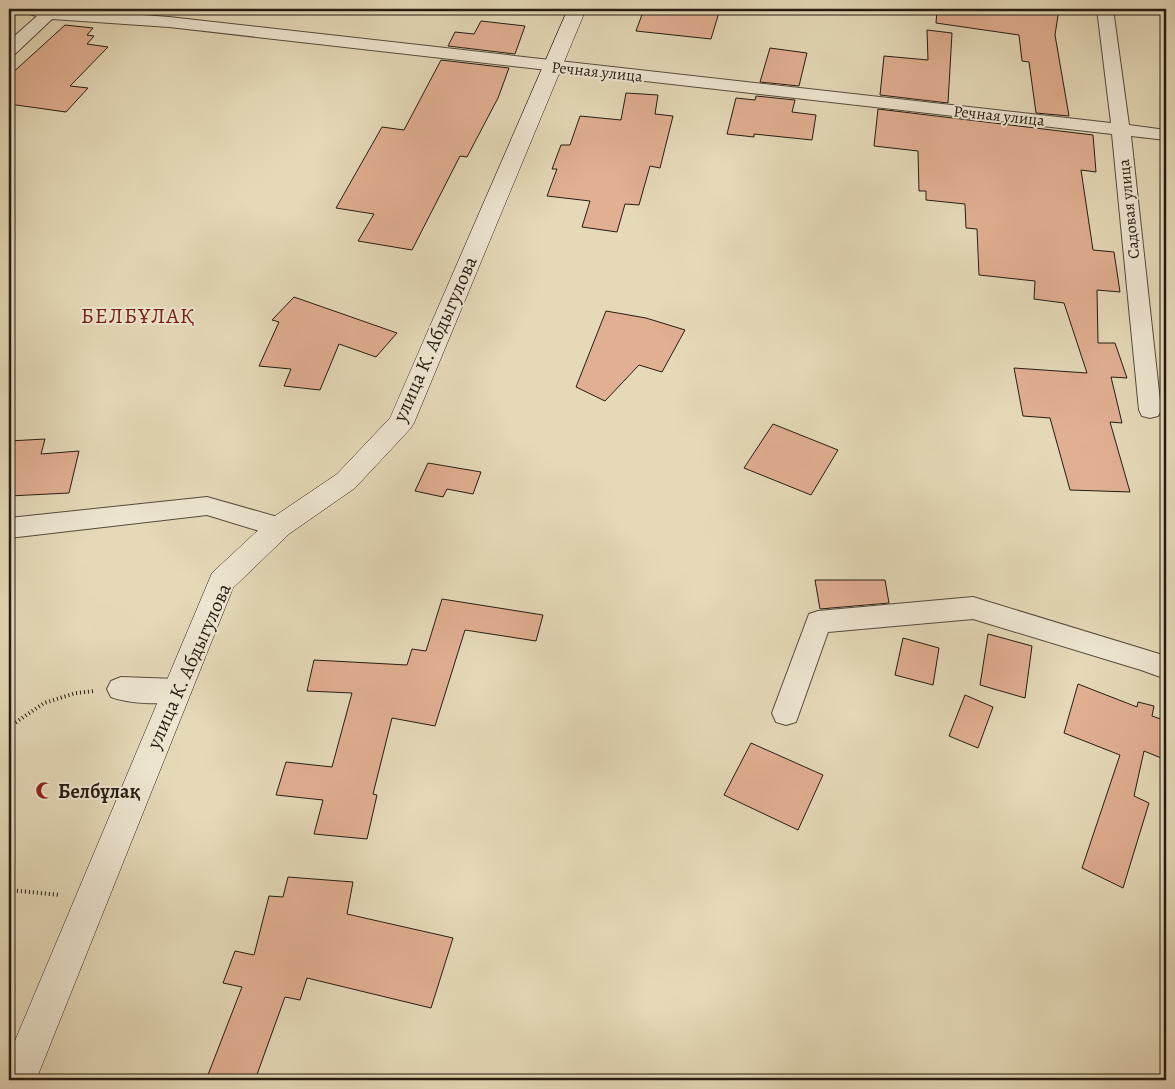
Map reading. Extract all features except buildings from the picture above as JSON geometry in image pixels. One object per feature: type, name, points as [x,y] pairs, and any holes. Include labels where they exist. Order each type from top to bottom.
[{"type":"street","name":"Речная улица","points":[[27,9],[169,22],[552,67],[1166,135]]},
{"type":"street","name":"улица К. Абдыгулова","points":[[17,1080],[222,581],[279,527],[346,481],[400,423],[577,9]]},
{"type":"street","name":"Садовая улица","points":[[1105,9],[1121,130],[1150,410]]},
{"type":"street","points":[[9,50],[51,12]]},
{"type":"street","points":[[9,528],[207,506],[279,527]]},
{"type":"street","points":[[786,713],[818,622],[973,608],[1146,660],[1166,668]]},
{"type":"street","points":[[121,688],[177,691]]},
{"type":"path","points":[[9,727],[44,703],[76,693],[121,688]]},
{"type":"path","points":[[9,890],[92,897]]},
{"type":"place","name":"Белбұлақ","points":[[44,791]]},
{"type":"district","name":"БЕЛБҰЛАҚ","points":[[138,316]]}]
